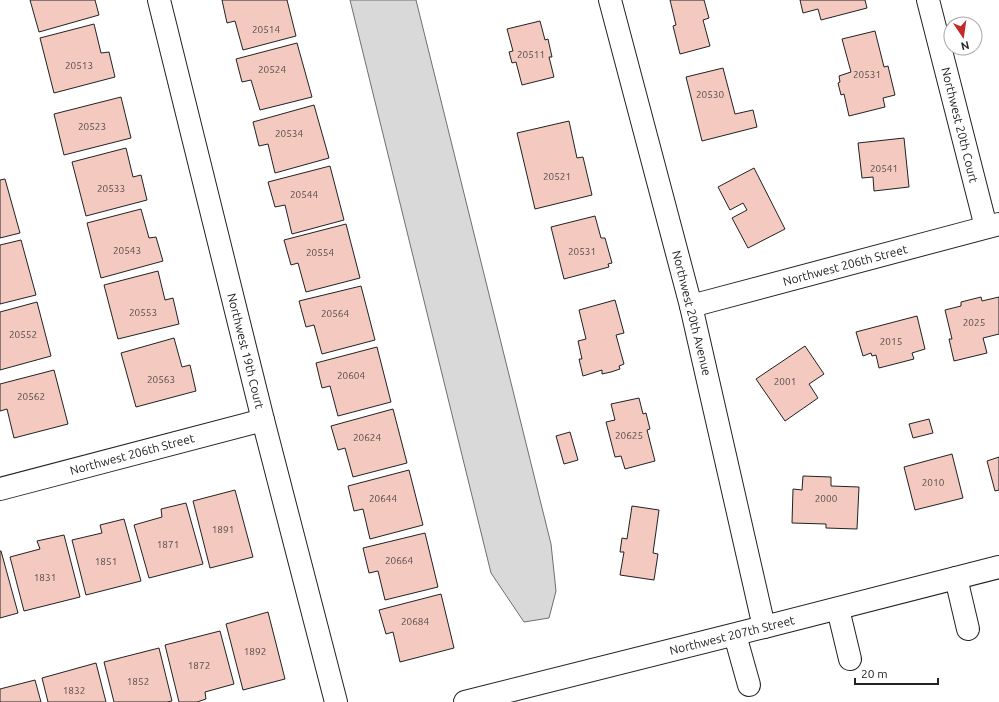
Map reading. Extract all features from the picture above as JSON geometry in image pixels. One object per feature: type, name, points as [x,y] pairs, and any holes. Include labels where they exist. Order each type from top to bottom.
[{"type":"street","name":"Northwest 19th Court","points":[[159,0],[263,420],[336,702]]},
{"type":"street","name":"Northwest 20th Avenue","points":[[610,0],[691,306],[764,627]]},
{"type":"street","name":"Northwest 20th Court","points":[[928,0],[993,226]]},
{"type":"street","name":"Northwest 206th Street","points":[[691,306],[993,226]]},
{"type":"street","name":"Northwest 206th Street","points":[[0,489],[263,420]]},
{"type":"street","name":"Northwest 207th Street","points":[[465,702],[735,635],[999,567]]},
{"type":"street","points":[[956,578],[968,629]]},
{"type":"street","points":[[838,608],[850,659]]},
{"type":"street","points":[[735,635],[749,685]]},
{"type":"shaded area","points":[[350,0],[416,0],[551,544],[556,591],[549,618],[524,622],[491,573]]},
{"type":"building","points":[[30,0],[95,0],[99,15],[39,32]]},
{"type":"building","points":[[222,0],[287,0],[296,36],[243,50],[235,21],[227,23]]},
{"type":"building","points":[[670,0],[704,0],[709,18],[703,20],[710,46],[680,54],[673,26],[676,25]]},
{"type":"building","points":[[800,0],[865,0],[867,8],[821,20],[818,9],[803,13]]},
{"type":"building","points":[[540,21],[545,40],[548,39],[552,57],[549,57],[554,77],[522,85],[516,62],[512,63],[509,52],[513,51],[507,29]]},
{"type":"building","points":[[94,24],[101,53],[109,52],[115,77],[54,93],[40,38]]},
{"type":"building","points":[[875,31],[884,67],[888,66],[895,95],[883,98],[885,107],[849,116],[844,94],[841,95],[838,83],[840,82],[839,76],[851,72],[842,39]]},
{"type":"building","points":[[297,43],[312,97],[260,110],[251,80],[242,82],[236,59]]},
{"type":"building","points":[[723,68],[735,114],[753,110],[757,127],[702,141],[686,77]]},
{"type":"building","points":[[121,97],[131,138],[64,155],[54,114]]},
{"type":"building","points":[[314,105],[329,158],[275,173],[268,144],[259,146],[253,122]]},
{"type":"building","points":[[569,121],[577,158],[583,157],[592,195],[535,209],[517,133]]},
{"type":"building","points":[[904,138],[909,187],[874,191],[873,177],[862,178],[858,143]]},
{"type":"building","points":[[126,148],[133,177],[141,175],[147,200],[86,216],[72,162]]},
{"type":"building","points":[[330,166],[344,220],[292,234],[285,205],[275,207],[268,182]]},
{"type":"building","points":[[754,168],[785,229],[748,248],[732,218],[747,210],[743,203],[730,210],[718,187]]},
{"type":"building","points":[[5,179],[20,233],[0,238],[0,180]]},
{"type":"building","points":[[141,209],[149,238],[156,237],[163,261],[101,278],[87,223]]},
{"type":"building","points":[[595,216],[601,238],[605,238],[612,263],[608,264],[609,267],[564,279],[551,227]]},
{"type":"building","points":[[346,224],[360,278],[306,292],[298,263],[291,265],[284,240]]},
{"type":"building","points":[[21,240],[36,295],[0,304],[0,245]]},
{"type":"building","points":[[158,271],[165,300],[173,298],[179,324],[118,339],[104,285]]},
{"type":"building","points":[[361,286],[375,340],[322,354],[314,325],[306,327],[299,301]]},
{"type":"building","points":[[981,297],[982,301],[999,297],[999,334],[983,338],[987,353],[954,361],[949,339],[952,339],[945,310],[961,306],[961,302]]},
{"type":"building","points":[[615,300],[624,333],[616,335],[624,364],[619,366],[620,369],[611,372],[602,374],[602,370],[583,376],[579,359],[582,359],[578,341],[586,339],[579,310]]},
{"type":"building","points":[[37,302],[51,356],[0,370],[0,312]]},
{"type":"building","points":[[917,316],[925,349],[912,353],[914,359],[879,368],[876,355],[872,356],[871,353],[863,356],[856,332]]},
{"type":"building","points":[[174,338],[182,367],[190,365],[196,391],[136,407],[121,353]]},
{"type":"building","points":[[805,346],[824,374],[809,384],[818,398],[785,421],[756,379]]},
{"type":"building","points":[[377,347],[391,402],[338,416],[330,386],[322,388],[316,363]]},
{"type":"building","points":[[54,370],[68,424],[14,438],[7,409],[0,411],[0,384]]},
{"type":"building","points":[[639,398],[643,414],[646,413],[650,429],[647,430],[655,461],[625,469],[621,456],[615,457],[606,422],[615,420],[611,404]]},
{"type":"building","points":[[393,409],[407,463],[353,477],[345,448],[338,450],[331,426]]},
{"type":"building","points":[[929,419],[933,433],[913,438],[909,424]]},
{"type":"building","points":[[570,432],[578,460],[564,464],[556,436]]},
{"type":"building","points":[[952,454],[963,498],[915,510],[904,467]]},
{"type":"building","points":[[999,457],[999,490],[995,491],[987,461]]},
{"type":"building","points":[[409,470],[423,525],[370,539],[363,509],[354,511],[348,486]]},
{"type":"building","points":[[803,476],[831,477],[831,486],[859,487],[857,529],[826,528],[826,524],[792,523],[793,489],[802,490]]},
{"type":"building","points":[[235,490],[253,557],[210,568],[193,501]]},
{"type":"building","points":[[186,503],[203,564],[149,578],[134,525],[162,517],[161,509]]},
{"type":"building","points":[[632,506],[659,510],[653,553],[658,554],[654,580],[620,575],[624,552],[620,552],[622,538],[627,539]]},
{"type":"building","points":[[124,519],[141,581],[86,595],[72,540],[102,533],[100,525]]},
{"type":"building","points":[[425,533],[438,587],[385,600],[378,571],[369,573],[363,548]]},
{"type":"building","points":[[64,535],[80,597],[24,611],[10,557],[40,549],[37,541]]},
{"type":"building","points":[[0,551],[18,613],[0,618]]},
{"type":"building","points":[[441,594],[454,648],[400,662],[393,632],[386,634],[379,610]]},
{"type":"building","points":[[268,612],[285,679],[243,690],[226,624]]},
{"type":"building","points":[[220,631],[234,684],[205,692],[206,699],[197,702],[179,702],[165,645]]},
{"type":"building","points":[[159,648],[172,701],[114,702],[104,662]]},
{"type":"building","points":[[96,663],[106,702],[48,702],[42,678]]},
{"type":"building","points":[[35,680],[41,702],[0,702],[0,689]]}]
